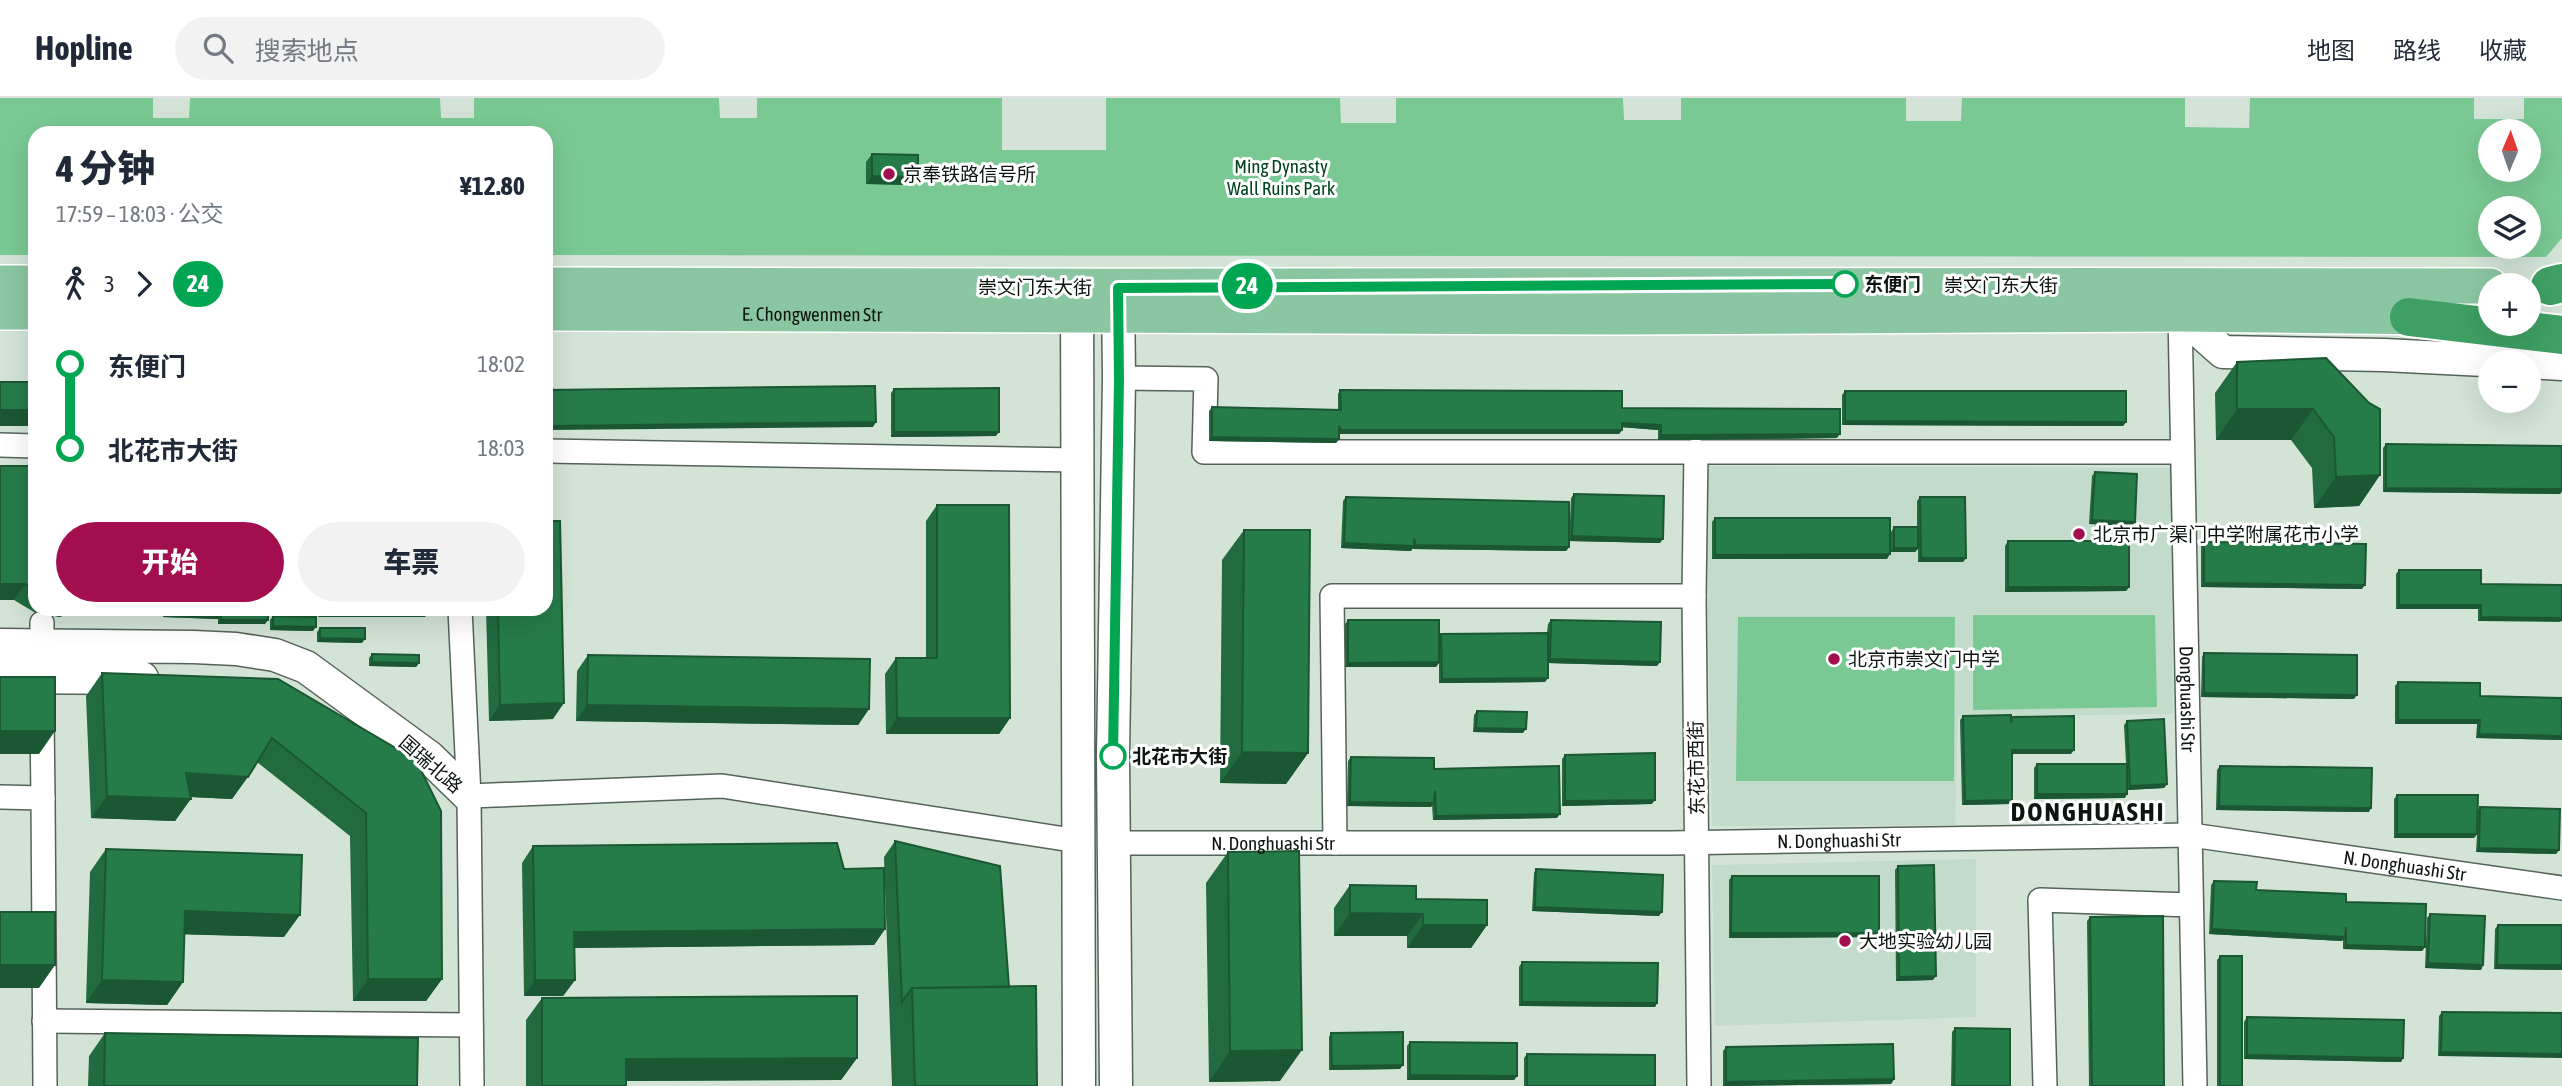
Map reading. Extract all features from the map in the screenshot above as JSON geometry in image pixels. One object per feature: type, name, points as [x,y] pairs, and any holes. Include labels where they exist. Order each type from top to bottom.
[{"type":"highway","points":[[2409,317],[2562,335]]},
{"type":"main road","points":[[0,283],[28,283]]},
{"type":"main road","name":"崇文门东大街","points":[[1118,300],[1637,284],[2478,286]]},
{"type":"main road","name":"崇文门东大街","points":[[553,285],[1077,301]]},
{"type":"main road","points":[[2541,305],[2555,289]]},
{"type":"main road","points":[[1079,1086],[1077,301],[1118,300],[1116,1086]]},
{"type":"main road","name":"崇文门东大街","points":[[1118,300],[1622,317],[2180,314],[2478,318]]},
{"type":"main road","name":"E. Chongwenmen Str","points":[[553,313],[1077,301]]},
{"type":"main road","points":[[0,312],[28,312]]},
{"type":"main road","points":[[2180,314],[2223,352],[2478,360]]},
{"type":"main road","points":[[2541,363],[2562,364]]},
{"type":"main road","name":"国瑞北路","points":[[0,645],[42,634],[236,649],[275,656],[306,667],[429,757],[468,796]]},
{"type":"main road","points":[[0,677],[166,678]]},
{"type":"main road","name":"国瑞北路","points":[[305,704],[432,792],[468,796]]},
{"type":"street","name":"Donghuashi Str","points":[[2180,314],[2195,1086]]},
{"type":"street","points":[[1119,379],[1206,379],[1204,452],[2182,452]]},
{"type":"street","points":[[0,445],[28,446]]},
{"type":"street","points":[[553,451],[1078,460]]},
{"type":"street","name":"东花市西街","points":[[1696,451],[1694,596],[1699,1086]]},
{"type":"street","points":[[1335,843],[1332,596],[1694,596]]},
{"type":"street","points":[[460,616],[468,796],[472,1086]]},
{"type":"street","points":[[42,634],[45,1086]]},
{"type":"street","points":[[468,796],[722,786],[1078,841]]},
{"type":"street","points":[[0,797],[43,798]]},
{"type":"street","name":"N. Donghuashi Str","points":[[1115,843],[1697,842],[2191,835],[2562,888]]},
{"type":"street","points":[[2045,1086],[2040,900],[2191,905]]},
{"type":"street","points":[[44,1021],[471,1025]]},
{"type":"shaded area","name":"北京市崇文门中学","points":[[1705,466],[2171,468],[2173,714],[1958,717],[1955,825],[1712,826]]},
{"type":"shaded area","name":"大地实验幼儿园","points":[[1976,859],[1976,1017],[1715,1026],[1712,865]]},
{"type":"green space","name":"Ming Dynasty Wall Ruins Park","points":[[0,98],[153,98],[153,118],[189,118],[190,98],[440,98],[441,118],[474,118],[474,98],[719,98],[720,118],[757,118],[757,98],[1002,98],[1002,150],[1106,150],[1106,98],[1340,98],[1341,123],[1396,123],[1396,98],[1623,98],[1624,120],[1681,120],[1681,98],[1906,98],[1906,121],[1961,121],[1962,98],[2185,98],[2185,127],[2249,128],[2250,98],[2474,98],[2474,119],[2478,119],[2478,182],[2541,182],[2541,119],[2524,119],[2524,98],[2562,98],[2562,238],[2546,257],[2541,257],[2541,196],[2478,196],[2478,257],[553,255],[553,126],[28,126],[28,255],[0,255]]},
{"type":"green space","points":[[1973,615],[2155,615],[2157,707],[1973,710]]},
{"type":"green space","points":[[1738,617],[1955,617],[1954,781],[1736,781]]},
{"type":"building","points":[[872,154],[918,155],[918,177],[872,176]]},
{"type":"building","points":[[2326,358],[2369,403],[2380,409],[2380,475],[2336,477],[2334,437],[2313,409],[2237,409],[2237,362]]},
{"type":"building","points":[[0,382],[28,382],[28,410],[0,410]]},
{"type":"building","points":[[875,386],[876,422],[553,426],[553,390]]},
{"type":"building","points":[[999,388],[999,432],[894,432],[894,389]]},
{"type":"building","points":[[1340,390],[1622,391],[1622,408],[1840,409],[1840,434],[1661,435],[1661,425],[1622,423],[1622,430],[1341,430],[1339,426],[1339,439],[1212,437],[1212,407],[1341,410]]},
{"type":"building","points":[[1845,391],[2126,391],[2126,422],[1845,421]]},
{"type":"building","points":[[2386,444],[2562,446],[2562,489],[2386,488]]},
{"type":"building","points":[[0,466],[28,466],[28,586],[0,584]]},
{"type":"building","points":[[2095,472],[2137,474],[2135,522],[2092,520]]},
{"type":"building","points":[[1574,494],[1664,496],[1663,539],[1572,536]]},
{"type":"building","points":[[1346,497],[1569,502],[1569,547],[1416,545],[1414,539],[1414,546],[1344,543]]},
{"type":"building","points":[[1920,497],[1965,497],[1966,558],[1921,558]]},
{"type":"building","points":[[937,505],[1009,505],[1010,718],[897,718],[896,658],[937,658]]},
{"type":"building","points":[[1715,518],[1890,518],[1890,554],[1715,555]]},
{"type":"building","points":[[553,521],[560,521],[564,703],[500,705],[498,616],[553,616]]},
{"type":"building","points":[[1894,527],[1918,527],[1918,548],[1894,548]]},
{"type":"building","points":[[1244,530],[1310,530],[1308,753],[1242,752]]},
{"type":"building","points":[[2008,541],[2129,541],[2129,587],[2008,587]]},
{"type":"building","points":[[2204,542],[2366,544],[2365,585],[2204,583]]},
{"type":"building","points":[[2399,570],[2481,570],[2481,584],[2562,585],[2562,618],[2481,617],[2481,605],[2399,605]]},
{"type":"building","points":[[221,616],[268,616],[268,620],[221,620]]},
{"type":"building","points":[[273,616],[316,617],[316,627],[273,626]]},
{"type":"building","points":[[1348,620],[1439,620],[1439,662],[1348,663]]},
{"type":"building","points":[[1551,620],[1661,622],[1660,662],[1550,659]]},
{"type":"building","points":[[320,628],[365,628],[365,639],[320,638]]},
{"type":"building","points":[[1548,633],[1548,678],[1442,679],[1441,634]]},
{"type":"building","points":[[2204,653],[2357,655],[2357,695],[2204,693]]},
{"type":"building","points":[[372,654],[419,655],[419,663],[372,662]]},
{"type":"building","points":[[588,655],[870,659],[869,709],[587,705]]},
{"type":"building","points":[[102,673],[278,679],[416,760],[441,811],[442,979],[368,979],[366,813],[272,738],[248,777],[186,773],[191,799],[107,796]]},
{"type":"building","points":[[0,677],[55,677],[55,731],[0,731]]},
{"type":"building","points":[[2398,682],[2480,683],[2480,696],[2562,698],[2562,736],[2479,734],[2480,720],[2398,720]]},
{"type":"building","points":[[1477,711],[1527,712],[1526,729],[1476,728]]},
{"type":"building","points":[[2011,715],[2011,723],[2012,717],[2074,716],[2074,750],[2012,750],[2012,800],[1965,801],[1963,716]]},
{"type":"building","points":[[2164,719],[2167,784],[2130,786],[2127,721]]},
{"type":"building","points":[[1655,753],[1655,800],[1565,801],[1565,755]]},
{"type":"building","points":[[1351,757],[1434,758],[1434,769],[1559,766],[1560,814],[1436,816],[1435,791],[1434,803],[1350,802]]},
{"type":"building","points":[[2037,764],[2127,764],[2127,794],[2037,794]]},
{"type":"building","points":[[2220,766],[2372,768],[2371,808],[2219,806]]},
{"type":"building","points":[[2397,795],[2478,795],[2477,834],[2397,834]]},
{"type":"building","points":[[2480,807],[2560,809],[2559,850],[2479,848]]},
{"type":"building","points":[[895,841],[1000,866],[1009,987],[912,988],[902,1002]]},
{"type":"building","points":[[837,843],[844,869],[884,868],[885,929],[574,932],[575,980],[535,980],[533,846]]},
{"type":"building","points":[[106,849],[302,855],[300,915],[185,911],[183,982],[102,980]]},
{"type":"building","points":[[1299,851],[1302,1050],[1230,1051],[1228,852]]},
{"type":"building","points":[[1934,865],[1936,976],[1899,977],[1898,866]]},
{"type":"building","points":[[1536,869],[1663,875],[1662,912],[1535,907]]},
{"type":"building","points":[[1732,876],[1879,876],[1879,933],[1731,933]]},
{"type":"building","points":[[2214,881],[2257,882],[2256,890],[2346,894],[2346,902],[2426,904],[2425,947],[2346,945],[2346,927],[2345,937],[2212,929]]},
{"type":"building","points":[[1350,885],[1416,886],[1416,899],[1487,900],[1487,925],[1423,925],[1423,914],[1350,913]]},
{"type":"building","points":[[0,912],[55,912],[55,965],[0,965]]},
{"type":"building","points":[[2430,914],[2485,916],[2483,965],[2428,963]]},
{"type":"building","points":[[2163,916],[2164,1086],[2092,1086],[2090,917]]},
{"type":"building","points":[[2498,925],[2562,925],[2562,965],[2497,965]]},
{"type":"building","points":[[2220,956],[2242,956],[2242,1086],[2220,1086]]},
{"type":"building","points":[[1522,962],[1658,963],[1657,1003],[1522,1002]]},
{"type":"building","points":[[1036,986],[1037,1086],[915,1086],[912,988]]},
{"type":"building","points":[[857,996],[857,1058],[626,1059],[626,1086],[542,1086],[542,998]]},
{"type":"building","points":[[2442,1012],[2562,1013],[2562,1054],[2441,1052]]},
{"type":"building","points":[[2247,1017],[2404,1020],[2403,1058],[2247,1055]]},
{"type":"building","points":[[1955,1028],[2010,1029],[2010,1086],[1954,1086]]},
{"type":"building","points":[[1403,1032],[1403,1065],[1332,1066],[1331,1033]]},
{"type":"building","points":[[105,1033],[418,1038],[417,1086],[104,1086]]},
{"type":"building","points":[[1410,1042],[1517,1043],[1517,1076],[1410,1075]]},
{"type":"building","points":[[1893,1044],[1894,1079],[1726,1082],[1726,1047]]},
{"type":"building","points":[[1527,1054],[1655,1055],[1655,1086],[1527,1086]]},
{"type":"bus line","name":"24","points":[[1113,756],[1118,288],[1388,284],[1845,284]]},
{"type":"place","name":"京奉铁路信号所","points":[[889,174]]},
{"type":"place","name":"东便门","points":[[1845,284]]},
{"type":"place","name":"北京市广渠门中学附属花市小学","points":[[2079,534]]},
{"type":"place","name":"北京市崇文门中学","points":[[1834,659]]},
{"type":"place","name":"北花市大街","points":[[1113,756]]},
{"type":"place","name":"大地实验幼儿园","points":[[1845,941]]},
{"type":"district","name":"DONGHUASHI","points":[[2088,812]]}]
